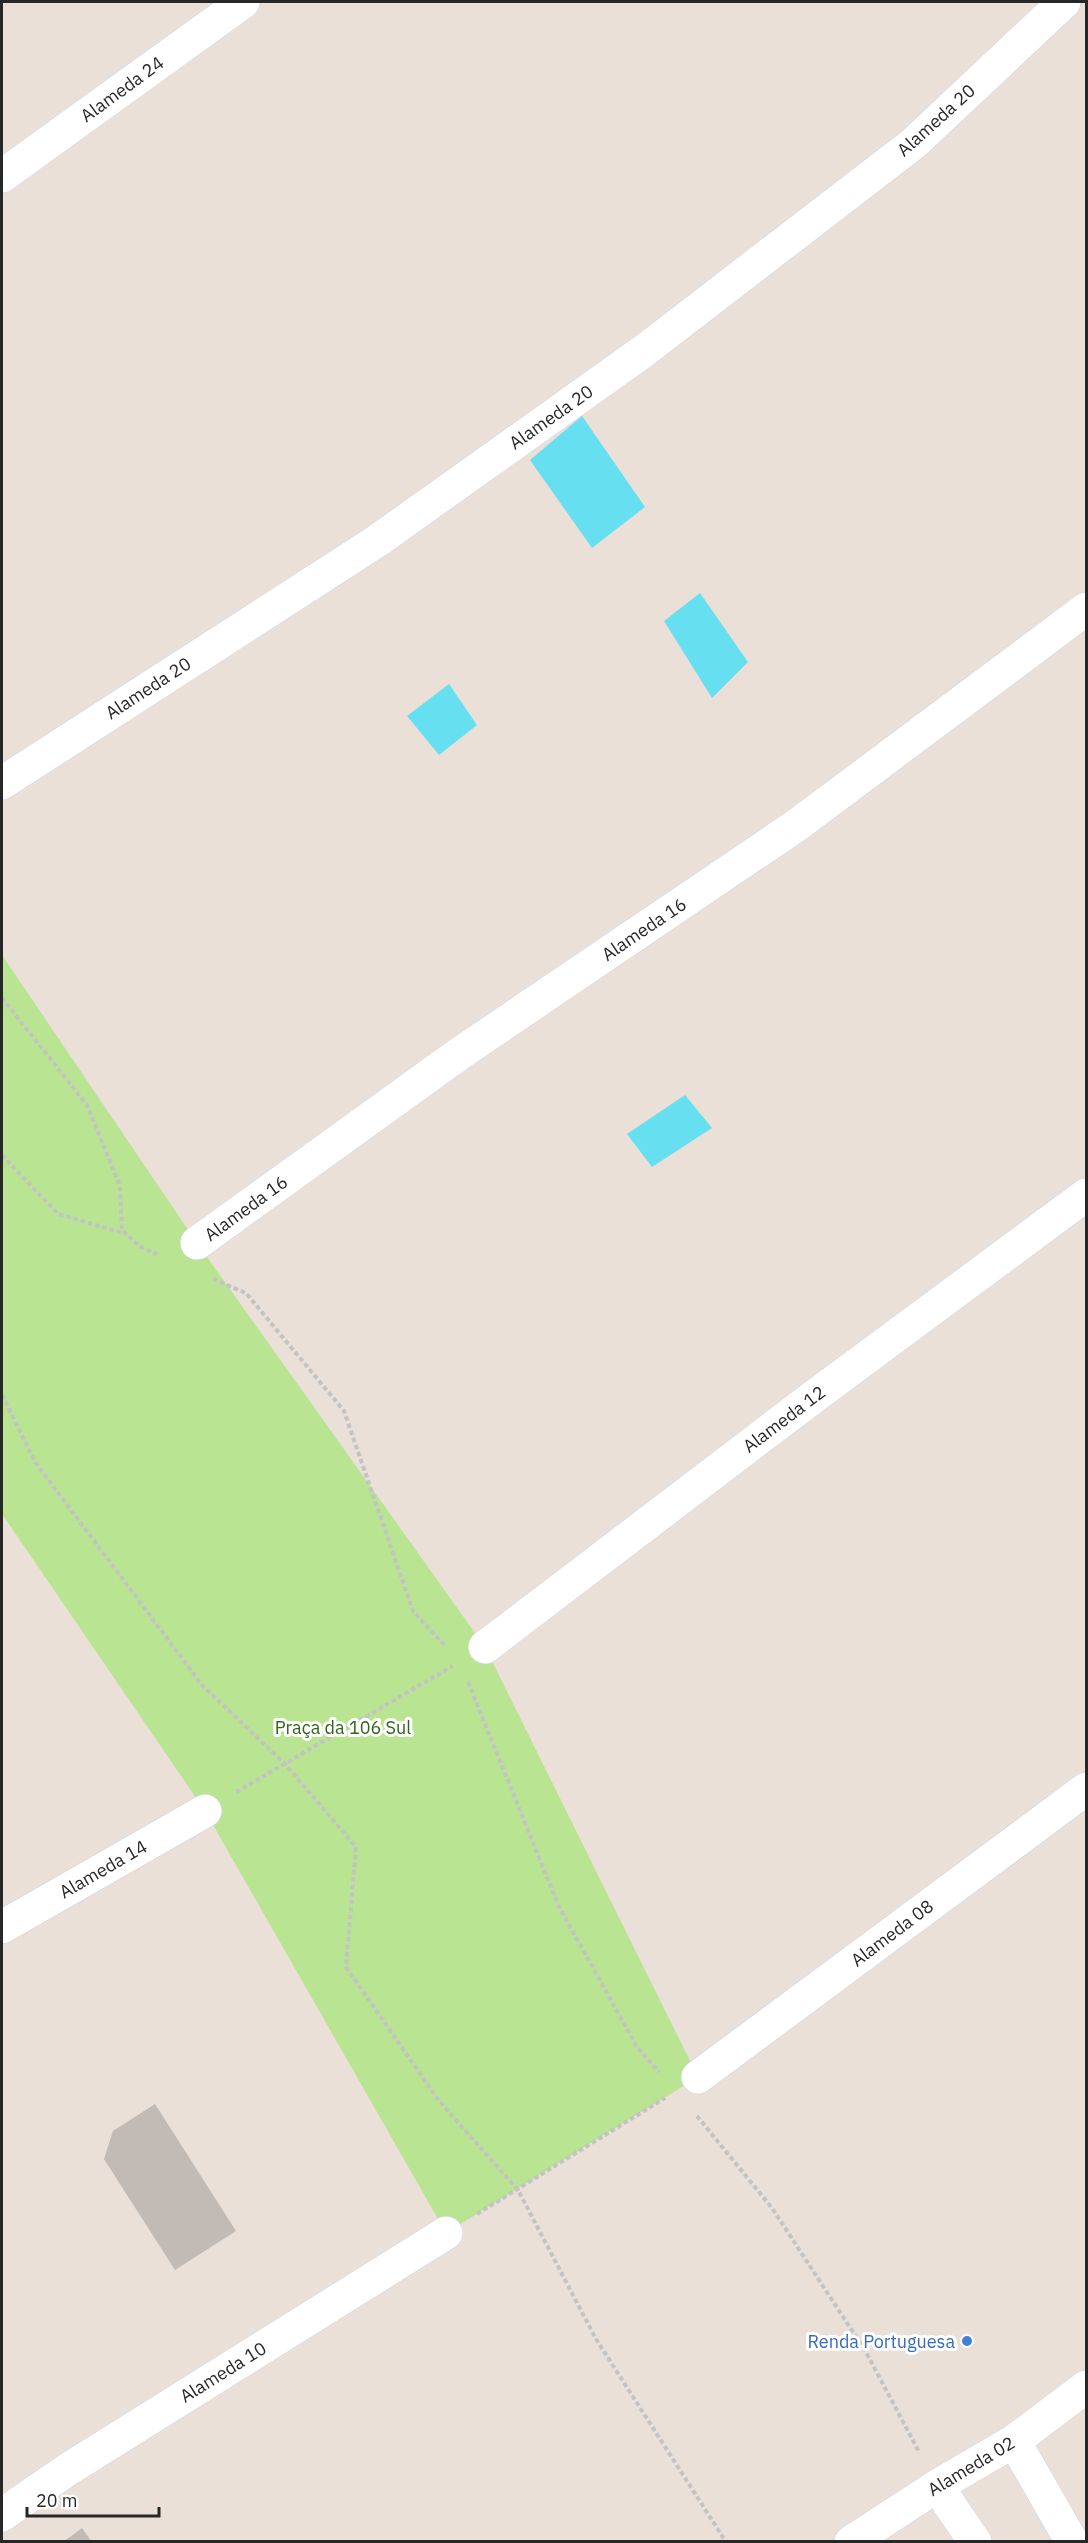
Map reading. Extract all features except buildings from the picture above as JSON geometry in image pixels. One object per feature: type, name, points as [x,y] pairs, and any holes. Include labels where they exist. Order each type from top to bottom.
[{"type":"street","name":"Alameda 24","points":[[2,176],[243,2]]},
{"type":"street","name":"Alameda 20","points":[[2,783],[377,541],[645,350],[914,143],[1064,2]]},
{"type":"street","name":"Alameda 16","points":[[197,1243],[459,1054],[797,825],[1086,609]]},
{"type":"street","name":"Alameda 12","points":[[472,1654],[1086,1195]]},
{"type":"street","name":"Alameda 08","points":[[687,2084],[1086,1789]]},
{"type":"street","name":"Alameda 14","points":[[2,1927],[205,1811]]},
{"type":"street","name":"Alameda 10","points":[[2,2515],[87,2457],[446,2233]]},
{"type":"street","name":"Alameda 02","points":[[851,2541],[937,2486],[1014,2441],[1086,2387]]},
{"type":"street","points":[[1014,2441],[1072,2541]]},
{"type":"street","points":[[937,2486],[975,2541]]},
{"type":"path","points":[[2,998],[87,1105],[120,1186],[122,1230],[139,1246],[160,1256]]},
{"type":"path","points":[[2,1155],[58,1214],[127,1234]]},
{"type":"path","points":[[203,1274],[246,1293],[344,1411],[413,1611],[472,1654],[559,1907],[637,2047],[687,2084],[772,2208],[866,2352],[937,2486]]},
{"type":"path","points":[[2,1395],[35,1462],[202,1685],[285,1764],[356,1847],[346,1967],[439,2102],[518,2190],[596,2339],[726,2541]]},
{"type":"path","points":[[205,1811],[472,1654]]},
{"type":"path","points":[[446,2233],[687,2084]]},
{"type":"green space","name":"Praça da 106 Sul","points":[[2,955],[197,1243],[485,1647],[698,2077],[446,2233],[205,1811],[2,1514]]},
{"type":"water","points":[[582,416],[645,507],[592,548],[530,460]]},
{"type":"water","points":[[700,593],[748,662],[712,698],[664,621]]},
{"type":"water","points":[[449,684],[477,725],[439,755],[407,716]]},
{"type":"water","points":[[685,1095],[712,1128],[652,1167],[627,1134]]},
{"type":"place","name":"Renda Portuguesa","points":[[967,2341]]}]
